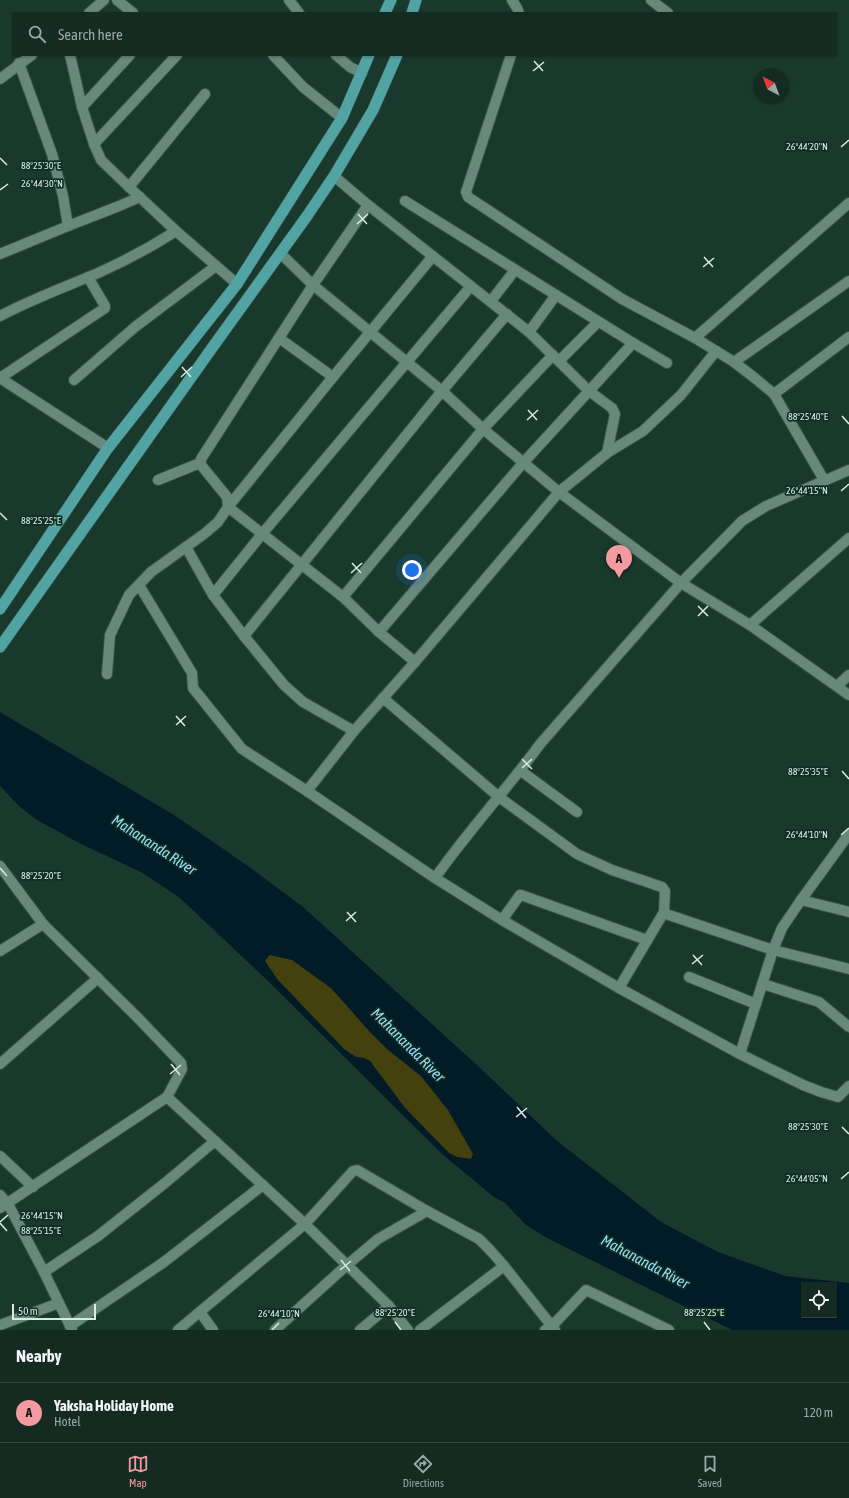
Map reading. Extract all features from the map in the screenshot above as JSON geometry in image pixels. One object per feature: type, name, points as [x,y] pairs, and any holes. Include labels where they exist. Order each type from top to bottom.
[{"type":"highway","points":[[386,12],[391,0]]},
{"type":"highway","points":[[412,12],[416,0]]},
{"type":"highway","points":[[0,609],[108,448],[237,284],[342,118],[369,56]]},
{"type":"highway","points":[[0,647],[212,348],[281,254],[334,176],[373,110],[397,56]]},
{"type":"street","points":[[117,0],[132,12]]},
{"type":"street","points":[[289,0],[298,12]]},
{"type":"street","points":[[512,0],[519,12]]},
{"type":"street","points":[[651,0],[667,12]]},
{"type":"street","points":[[90,12],[99,2]]},
{"type":"street","points":[[0,79],[31,56]]},
{"type":"street","points":[[70,56],[82,107],[101,160],[176,231],[237,284]]},
{"type":"street","points":[[82,107],[129,56]]},
{"type":"street","points":[[94,144],[176,56]]},
{"type":"street","points":[[275,56],[303,87],[342,118]]},
{"type":"street","points":[[337,56],[350,67],[362,74]]},
{"type":"street","points":[[511,56],[466,192],[468,197],[622,299],[695,338],[734,362],[774,394],[824,480]]},
{"type":"street","points":[[19,64],[52,154],[64,196],[68,226]]},
{"type":"street","points":[[128,187],[205,94]]},
{"type":"street","points":[[334,176],[368,205],[529,332],[589,391],[614,412],[615,417],[607,452]]},
{"type":"street","points":[[0,254],[140,197]]},
{"type":"street","points":[[405,201],[598,322],[667,363]]},
{"type":"street","points":[[695,338],[849,203]]},
{"type":"street","points":[[158,480],[200,462],[313,285],[368,205]]},
{"type":"street","points":[[0,316],[21,305],[88,277],[148,249],[176,231]]},
{"type":"street","points":[[281,254],[313,285],[442,391],[483,429],[559,492],[681,582],[750,625],[849,695]]},
{"type":"street","points":[[107,674],[110,635],[130,595],[151,572],[204,534],[218,522],[228,507],[333,377],[433,256]]},
{"type":"street","points":[[74,380],[135,327],[216,266]]},
{"type":"street","points":[[491,301],[515,270]]},
{"type":"street","points":[[88,277],[105,308],[0,378],[108,448]]},
{"type":"street","points":[[734,362],[849,281]]},
{"type":"street","points":[[213,595],[262,534],[471,286]]},
{"type":"street","points":[[529,332],[556,295]]},
{"type":"street","points":[[244,636],[442,391],[507,314]]},
{"type":"street","points":[[343,597],[483,429],[556,358],[598,322]]},
{"type":"street","points":[[774,394],[849,337]]},
{"type":"street","points":[[279,338],[333,377]]},
{"type":"street","points":[[379,632],[523,463],[633,343]]},
{"type":"street","points":[[307,791],[354,731],[415,662],[559,492],[607,452],[643,431],[681,394],[716,351]]},
{"type":"street","points":[[200,462],[227,497],[228,507],[343,597],[379,632],[415,662]]},
{"type":"street","points":[[435,878],[456,849],[521,771],[541,743],[681,582],[742,521],[752,513],[766,506],[849,470]]},
{"type":"street","points":[[750,625],[849,538]]},
{"type":"street","points":[[186,547],[213,595],[284,685],[303,702],[354,731]]},
{"type":"street","points":[[139,585],[192,673],[193,688],[244,750],[435,878],[502,920],[618,988],[740,1054],[803,1085],[838,1097],[849,1086]]},
{"type":"street","points":[[837,686],[849,675]]},
{"type":"street","points":[[383,698],[499,797],[577,854],[612,870],[662,887],[665,891],[664,912],[618,988]]},
{"type":"street","points":[[521,771],[577,812]]},
{"type":"street","points":[[740,1054],[773,950],[782,928],[849,834]]},
{"type":"street","points":[[0,866],[4,879],[43,924],[181,1063],[182,1069],[166,1097],[4,1206]]},
{"type":"street","points":[[502,920],[520,895],[522,895],[647,940]]},
{"type":"street","points":[[801,900],[849,912]]},
{"type":"street","points":[[664,912],[666,914],[773,950],[849,969]]},
{"type":"street","points":[[0,951],[43,924]]},
{"type":"street","points":[[690,977],[756,1004]]},
{"type":"street","points":[[0,1064],[98,978]]},
{"type":"street","points":[[763,984],[819,1002],[849,1027]]},
{"type":"street","points":[[166,1097],[306,1224],[389,1306],[408,1330]]},
{"type":"street","points":[[44,1272],[98,1236],[215,1141]]},
{"type":"street","points":[[0,1156],[33,1187]]},
{"type":"street","points":[[178,1330],[306,1224],[355,1170],[358,1170],[427,1212],[479,1240],[504,1266],[551,1328],[586,1290],[669,1330]]},
{"type":"street","points":[[0,1195],[4,1206],[44,1272],[71,1328],[164,1262],[263,1185]]},
{"type":"street","points":[[275,1330],[378,1239],[427,1212]]},
{"type":"street","points":[[420,1330],[504,1266]]},
{"type":"street","points":[[0,1325],[59,1303]]},
{"type":"street","points":[[360,1330],[389,1306]]},
{"type":"street","points":[[200,1312],[213,1330]]},
{"type":"shaded area","points":[[270,955],[292,960],[331,988],[387,1049],[421,1076],[448,1110],[473,1154],[471,1159],[457,1157],[449,1153],[405,1108],[370,1061],[364,1058],[356,1057],[344,1049],[277,979],[265,961]]},
{"type":"water","name":"Mahananda River","points":[[0,712],[174,815],[248,866],[303,907],[477,1065],[556,1140],[661,1222],[718,1252],[785,1276],[849,1283],[849,1330],[732,1330],[547,1238],[526,1225],[505,1203],[494,1197],[442,1154],[269,982],[179,897],[141,872],[81,844],[37,820],[19,806],[0,786]],"holes":[[[270,955],[292,960],[331,988],[387,1049],[421,1076],[448,1110],[473,1154],[471,1159],[457,1157],[449,1153],[405,1108],[370,1061],[364,1058],[356,1057],[344,1049],[277,979],[265,961]]]},
{"type":"place","name":"Yaksha Holiday Home","points":[[619,578]]}]
